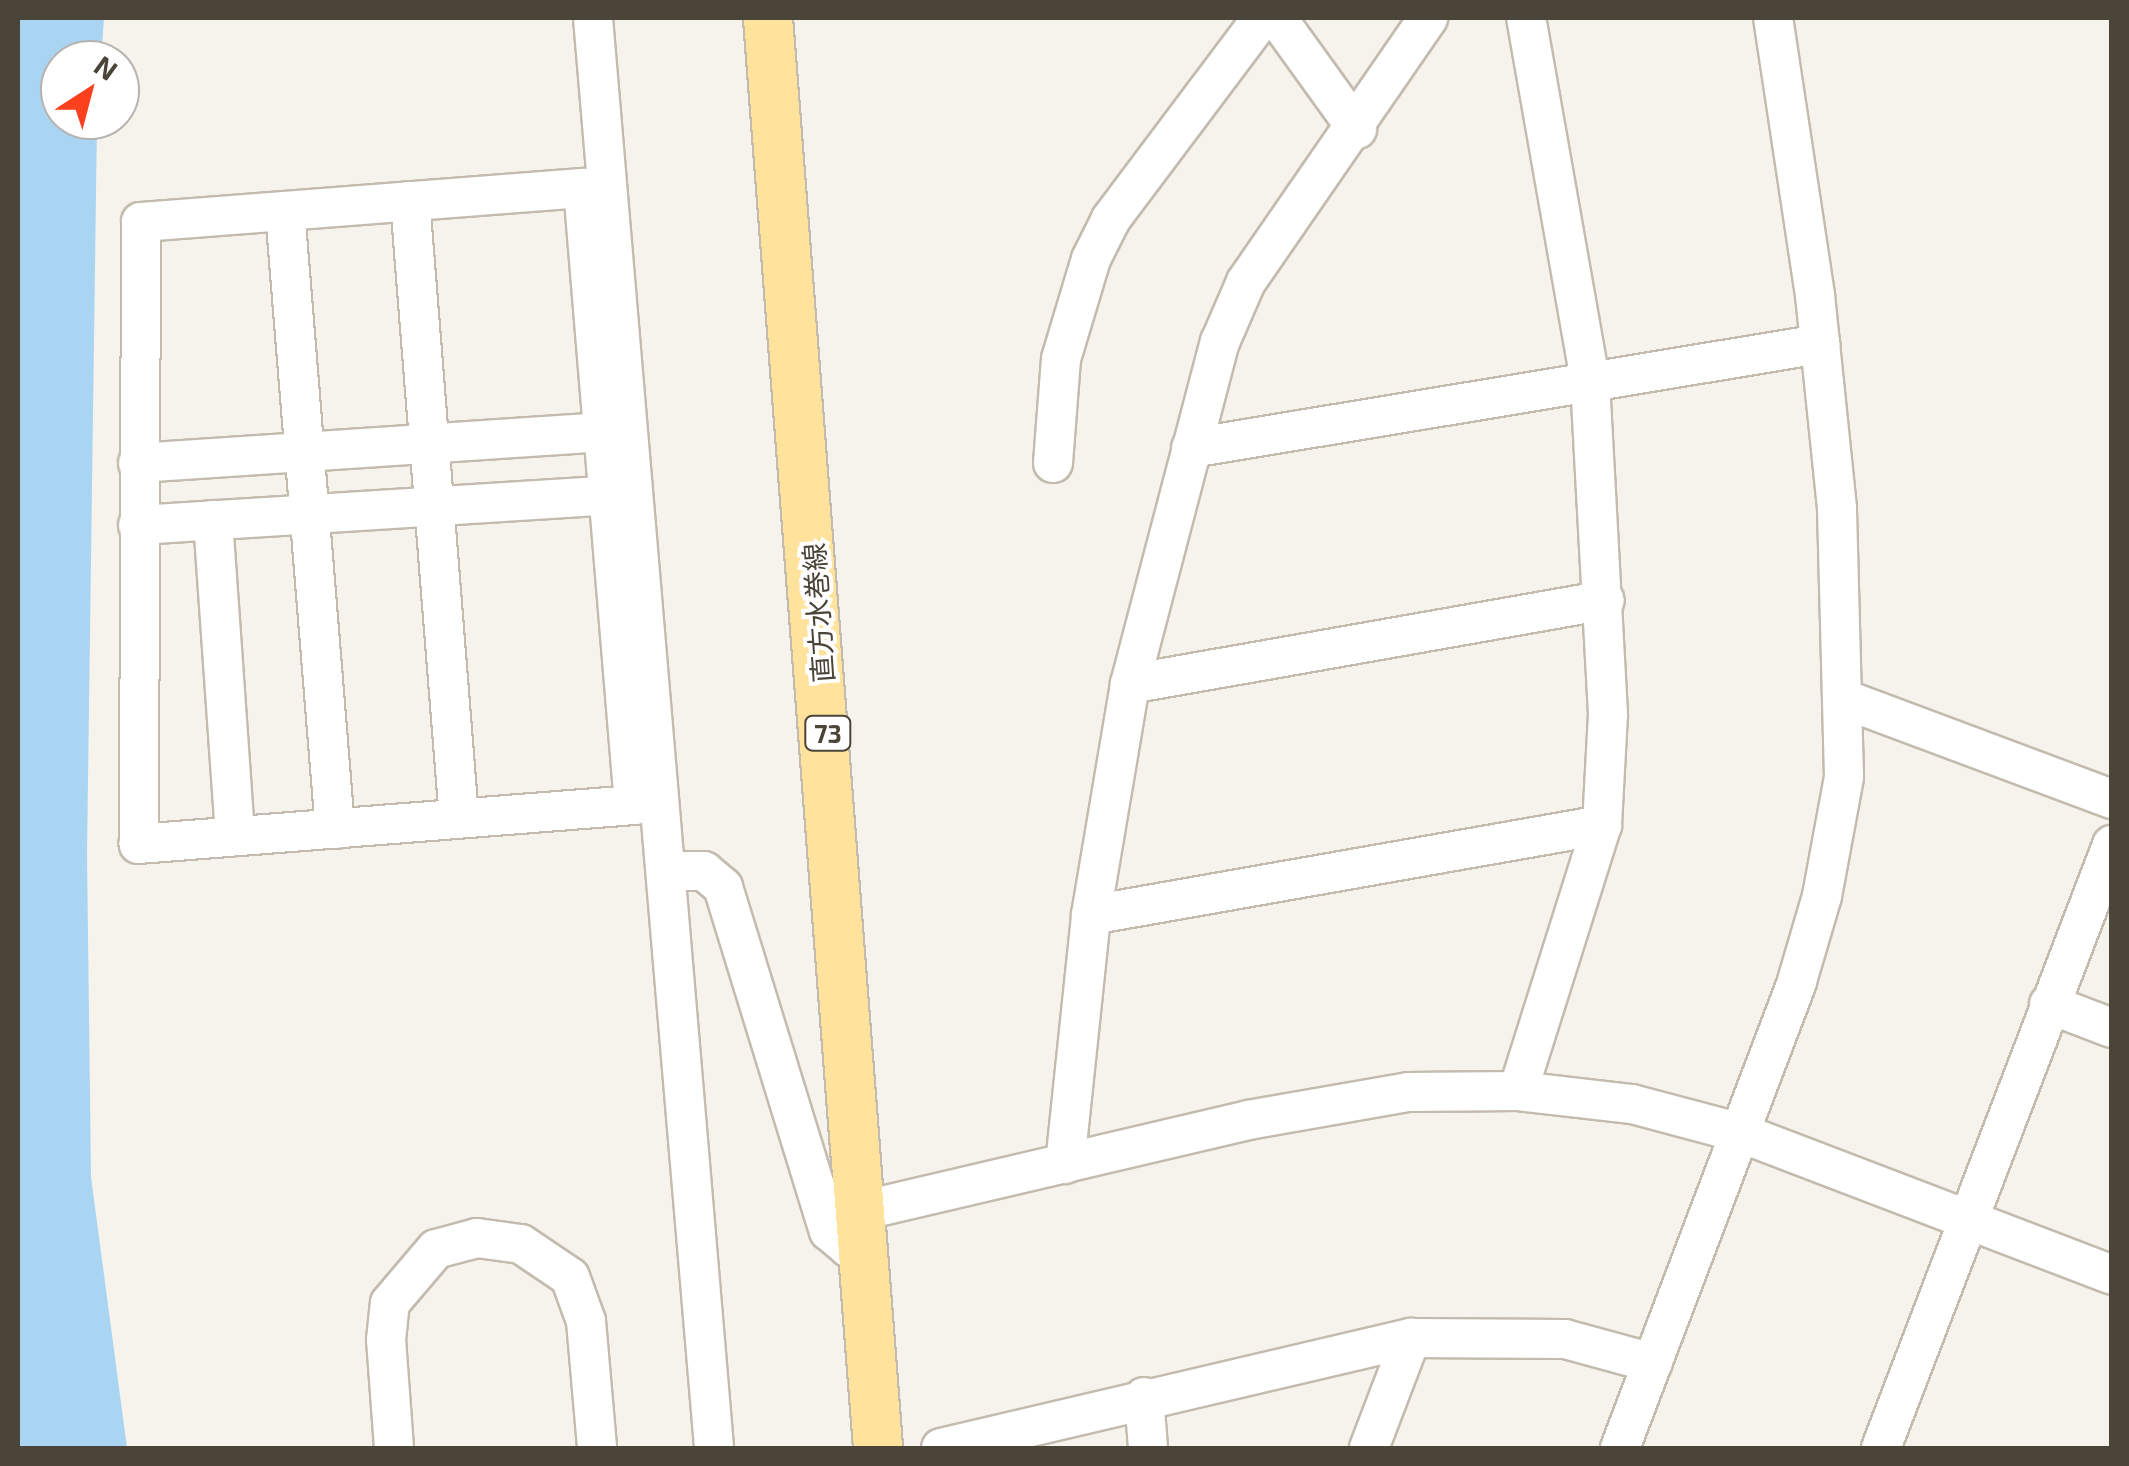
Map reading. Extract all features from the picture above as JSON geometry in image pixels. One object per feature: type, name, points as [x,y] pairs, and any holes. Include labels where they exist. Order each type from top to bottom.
[{"type":"main road","name":"直方水巻線","points":[[768,18],[878,1448]]},
{"type":"street","points":[[593,18],[714,1448]]},
{"type":"street","points":[[1066,1164],[1091,916],[1130,684],[1220,342],[1246,282],[1357,129],[1428,18]]},
{"type":"street","points":[[1518,1091],[1602,825],[1605,600],[1590,380],[1526,18]]},
{"type":"street","points":[[1620,1448],[1741,1133],[1822,896],[1844,778],[1836,508],[1820,344],[1773,18]]},
{"type":"street","points":[[1053,463],[1060,358],[1091,259],[1112,219],[1278,19],[1357,129]]},
{"type":"street","points":[[583,188],[634,805],[139,844],[141,222],[286,211],[583,188]]},
{"type":"street","points":[[410,202],[459,818]]},
{"type":"street","points":[[286,211],[335,828]]},
{"type":"street","points":[[1190,448],[1820,344]]},
{"type":"street","points":[[138,463],[604,432]]},
{"type":"street","points":[[138,524],[610,495]]},
{"type":"street","points":[[213,520],[235,836]]},
{"type":"street","points":[[1130,684],[1605,600]]},
{"type":"street","points":[[1844,699],[2112,798]]},
{"type":"street","points":[[1091,916],[1602,825]]},
{"type":"street","points":[[1881,1448],[2112,844]]},
{"type":"street","points":[[666,871],[704,871],[724,887],[829,1231],[849,1248],[863,1231],[1066,1164],[1248,1120],[1408,1092],[1518,1091],[1632,1104],[1741,1133],[2112,1276]]},
{"type":"street","points":[[2049,1004],[2112,1028]]},
{"type":"street","points":[[394,1448],[386,1340],[390,1303],[436,1249],[476,1238],[522,1244],[570,1277],[586,1321],[597,1448]]},
{"type":"street","points":[[941,1448],[1144,1397],[1411,1338],[1565,1340],[1653,1363]]},
{"type":"street","points":[[1369,1448],[1411,1338]]},
{"type":"street","points":[[1144,1397],[1148,1448]]},
{"type":"water","points":[[18,18],[104,18],[102,40],[40,40],[40,140],[97,140],[87,854],[91,1177],[127,1448],[18,1448]]}]
